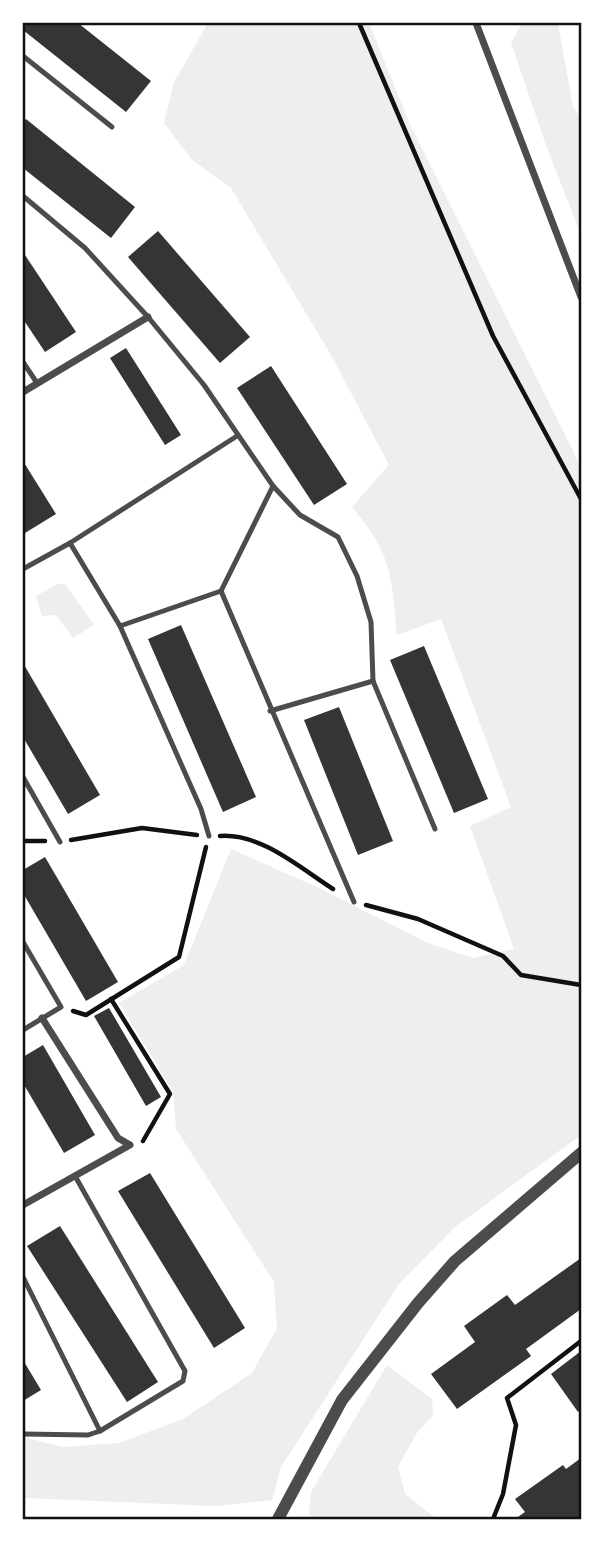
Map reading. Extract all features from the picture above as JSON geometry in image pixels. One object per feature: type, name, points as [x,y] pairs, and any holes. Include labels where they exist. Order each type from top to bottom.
[{"type":"street","points":[[476,23],[581,297]]},
{"type":"street","points":[[23,393],[148,317]]},
{"type":"street","points":[[23,1205],[130,1145],[118,1138],[42,1018]]},
{"type":"street","points":[[278,1519],[342,1400],[418,1303],[455,1261],[581,1153]]},
{"type":"lane","points":[[23,56],[112,127]]},
{"type":"lane","points":[[23,196],[85,247],[148,317],[204,385],[273,486],[300,515],[338,537],[358,576],[371,622],[373,681],[435,829]]},
{"type":"lane","points":[[23,362],[37,383]]},
{"type":"lane","points":[[23,569],[69,543],[237,436]]},
{"type":"lane","points":[[120,626],[221,591],[273,486]]},
{"type":"lane","points":[[69,543],[120,626],[201,808],[209,836]]},
{"type":"lane","points":[[221,591],[270,711],[354,902]]},
{"type":"lane","points":[[270,711],[373,681]]},
{"type":"lane","points":[[23,777],[60,842]]},
{"type":"lane","points":[[23,942],[61,1007],[23,1030]]},
{"type":"lane","points":[[23,1434],[88,1434],[100,1431],[183,1381],[186,1371],[75,1177]]},
{"type":"lane","points":[[23,1277],[100,1431]]},
{"type":"path","points":[[359,23],[493,336],[581,499]]},
{"type":"path","points":[[23,841],[60,842],[142,828],[209,836],[233,835],[261,844],[354,902],[418,919],[503,956],[521,975],[581,985]]},
{"type":"path","points":[[61,1007],[86,1015],[179,957],[209,836]]},
{"type":"path","points":[[111,999],[170,1094],[146,1140],[130,1145]]},
{"type":"path","points":[[493,1519],[503,1494],[516,1424],[507,1398],[581,1341]]},
{"type":"shaded area","points":[[208,23],[369,23],[409,122],[581,467],[581,1135],[455,1227],[399,1284],[281,1467],[272,1500],[215,1506],[23,1498],[23,1437],[63,1447],[119,1443],[183,1419],[252,1373],[277,1328],[274,1282],[176,1129],[173,1092],[119,1003],[184,965],[231,849],[319,888],[428,943],[473,958],[514,949],[470,826],[511,807],[441,619],[397,635],[388,567],[375,539],[352,507],[389,465],[331,355],[231,188],[192,160],[164,123],[174,82]]},
{"type":"shaded area","points":[[522,23],[558,23],[573,107],[581,118],[581,235],[511,43]]},
{"type":"shaded area","points":[[57,584],[65,584],[94,625],[73,638],[56,615],[42,616],[36,596]]},
{"type":"shaded area","points":[[387,1365],[432,1399],[433,1415],[416,1434],[398,1467],[405,1494],[437,1519],[313,1519],[309,1514],[311,1492]]},
{"type":"building","points":[[23,23],[78,23],[151,81],[126,112],[23,30]]},
{"type":"building","points":[[26,119],[135,207],[111,238],[23,168],[23,123]]},
{"type":"building","points":[[158,231],[250,337],[220,363],[128,257]]},
{"type":"building","points":[[23,252],[76,332],[45,352],[23,319]]},
{"type":"building","points":[[126,348],[181,435],[165,445],[110,358]]},
{"type":"building","points":[[271,366],[347,484],[314,505],[237,388]]},
{"type":"building","points":[[23,461],[56,514],[25,533],[23,529]]},
{"type":"building","points":[[181,625],[256,797],[223,812],[148,639]]},
{"type":"building","points":[[424,646],[488,799],[454,813],[390,660]]},
{"type":"building","points":[[23,663],[100,795],[68,814],[23,737]]},
{"type":"building","points":[[339,707],[393,841],[358,855],[304,720]]},
{"type":"building","points":[[45,857],[118,982],[86,1001],[23,893],[23,870]]},
{"type":"building","points":[[109,1008],[161,1097],[146,1106],[94,1016]]},
{"type":"building","points":[[43,1045],[95,1135],[64,1153],[23,1083],[23,1057]]},
{"type":"building","points":[[150,1173],[245,1328],[214,1348],[118,1191]]},
{"type":"building","points":[[60,1226],[158,1382],[127,1402],[27,1246]]},
{"type":"building","points":[[581,1258],[581,1309],[526,1349],[531,1356],[457,1409],[431,1374],[475,1342],[464,1326],[507,1295],[515,1305]]},
{"type":"building","points":[[581,1351],[581,1410],[578,1412],[551,1374]]},
{"type":"building","points":[[23,1360],[41,1390],[23,1401]]},
{"type":"building","points":[[581,1458],[581,1519],[515,1519],[525,1512],[515,1499],[563,1465],[566,1469]]}]
